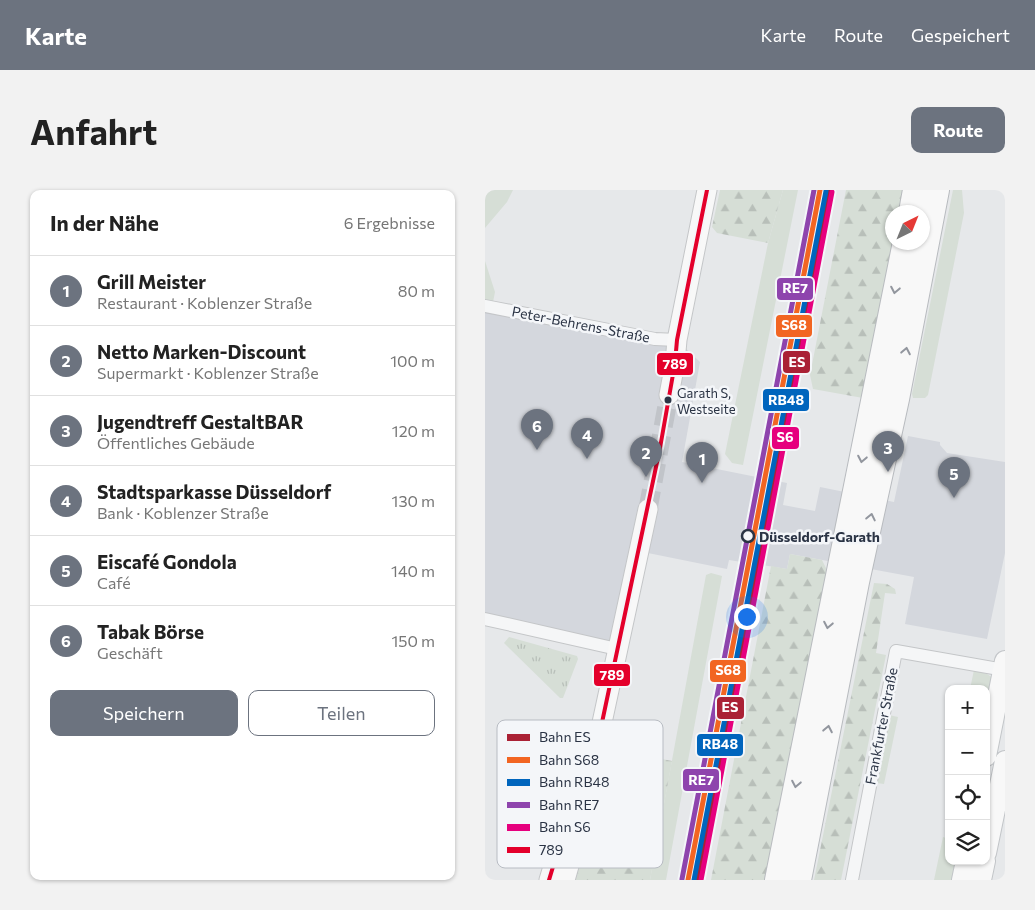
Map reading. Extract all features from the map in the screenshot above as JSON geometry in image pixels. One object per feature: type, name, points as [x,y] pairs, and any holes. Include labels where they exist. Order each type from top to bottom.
[{"type":"highway","points":[[912,205],[915,190]]},
{"type":"highway","points":[[777,880],[847,579],[886,396],[937,190]]},
{"type":"highway","points":[[886,396],[904,250]]},
{"type":"highway","points":[[799,880],[847,579]]},
{"type":"main road","points":[[669,395],[677,340],[707,190]]},
{"type":"main road","points":[[602,720],[648,508]]},
{"type":"main road","name":"Frankfurter Straße","points":[[990,736],[1004,667]]},
{"type":"main road","points":[[990,834],[1005,761]]},
{"type":"main road","points":[[962,880],[964,865]]},
{"type":"main road","points":[[981,880],[984,865]]},
{"type":"main road","points":[[549,880],[553,868]]},
{"type":"street","name":"Peter-Behrens-Straße","points":[[485,306],[655,339],[677,340]]},
{"type":"street","points":[[485,620],[617,649]]},
{"type":"street","name":"Frankfurter Straße","points":[[852,880],[895,651],[1004,667]]},
{"type":"shaded area","points":[[485,306],[677,340],[700,362],[682,462],[787,483],[783,505],[815,511],[820,487],[894,502],[908,436],[940,442],[940,445],[947,453],[1005,462],[1005,553],[987,639],[905,624],[914,577],[790,554],[787,569],[729,560],[727,569],[638,551],[617,649],[485,619]]},
{"type":"green space","points":[[485,190],[513,190],[507,202],[485,228]]},
{"type":"green space","points":[[720,190],[783,190],[768,243],[717,233],[712,227]]},
{"type":"green space","points":[[783,190],[798,190],[743,465],[732,463],[725,454],[768,243]]},
{"type":"green space","points":[[846,190],[905,190],[902,205],[885,205],[885,250],[894,250],[863,398],[813,389],[810,375]]},
{"type":"green space","points":[[953,190],[962,190],[964,213],[928,395],[925,398],[913,398],[912,394]]},
{"type":"green space","points":[[485,261],[495,292],[493,302],[485,301]]},
{"type":"green space","points":[[790,554],[822,560],[828,572],[765,880],[711,880],[771,566],[787,569]]},
{"type":"green space","points":[[711,573],[722,576],[666,880],[650,880],[652,868],[663,868],[663,809],[706,575]]},
{"type":"green space","points":[[874,583],[887,584],[895,589],[896,594],[885,593],[876,653],[886,655],[841,880],[814,880]]},
{"type":"green space","points":[[509,637],[577,656],[578,659],[563,698],[560,698],[504,643]]},
{"type":"green space","points":[[974,670],[993,678],[990,699],[990,685],[971,685]]},
{"type":"green space","points":[[889,715],[898,717],[884,784],[877,783]]},
{"type":"green space","points":[[663,759],[672,761],[663,810]]},
{"type":"green space","points":[[943,837],[945,838],[945,865],[958,865],[956,880],[934,880]]},
{"type":"green space","points":[[574,868],[652,868],[650,880],[571,880]]},
{"type":"tunnel","points":[[648,509],[669,395]]},
{"type":"rail line","name":"RE7","points":[[682,879],[814,190]]},
{"type":"rail line","name":"S68","points":[[688,880],[820,190]]},
{"type":"rail line","name":"ES","points":[[697,880],[830,190]]},
{"type":"rail line","name":"RB48","points":[[694,880],[826,191]]},
{"type":"rail line","name":"S6","points":[[701,880],[832,192]]},
{"type":"transit line","name":"789","points":[[603,720],[660,448],[675,363],[677,340],[707,190]]},
{"type":"transit line","name":"789","points":[[549,880],[553,868]]},
{"type":"place","name":"Garath S, Westseite","points":[[668,400]]},
{"type":"place","name":"Tabak Börse","points":[[537,450]]},
{"type":"place","name":"Stadtsparkasse Düsseldorf","points":[[587,459]]},
{"type":"place","name":"Jugendtreff GestaltBAR","points":[[888,472]]},
{"type":"place","name":"Netto Marken-Discount","points":[[646,477]]},
{"type":"place","name":"Grill Meister","points":[[702,483]]},
{"type":"place","name":"Eiscafé Gondola","points":[[954,498]]},
{"type":"place","name":"Düsseldorf-Garath","points":[[748,536]]}]
